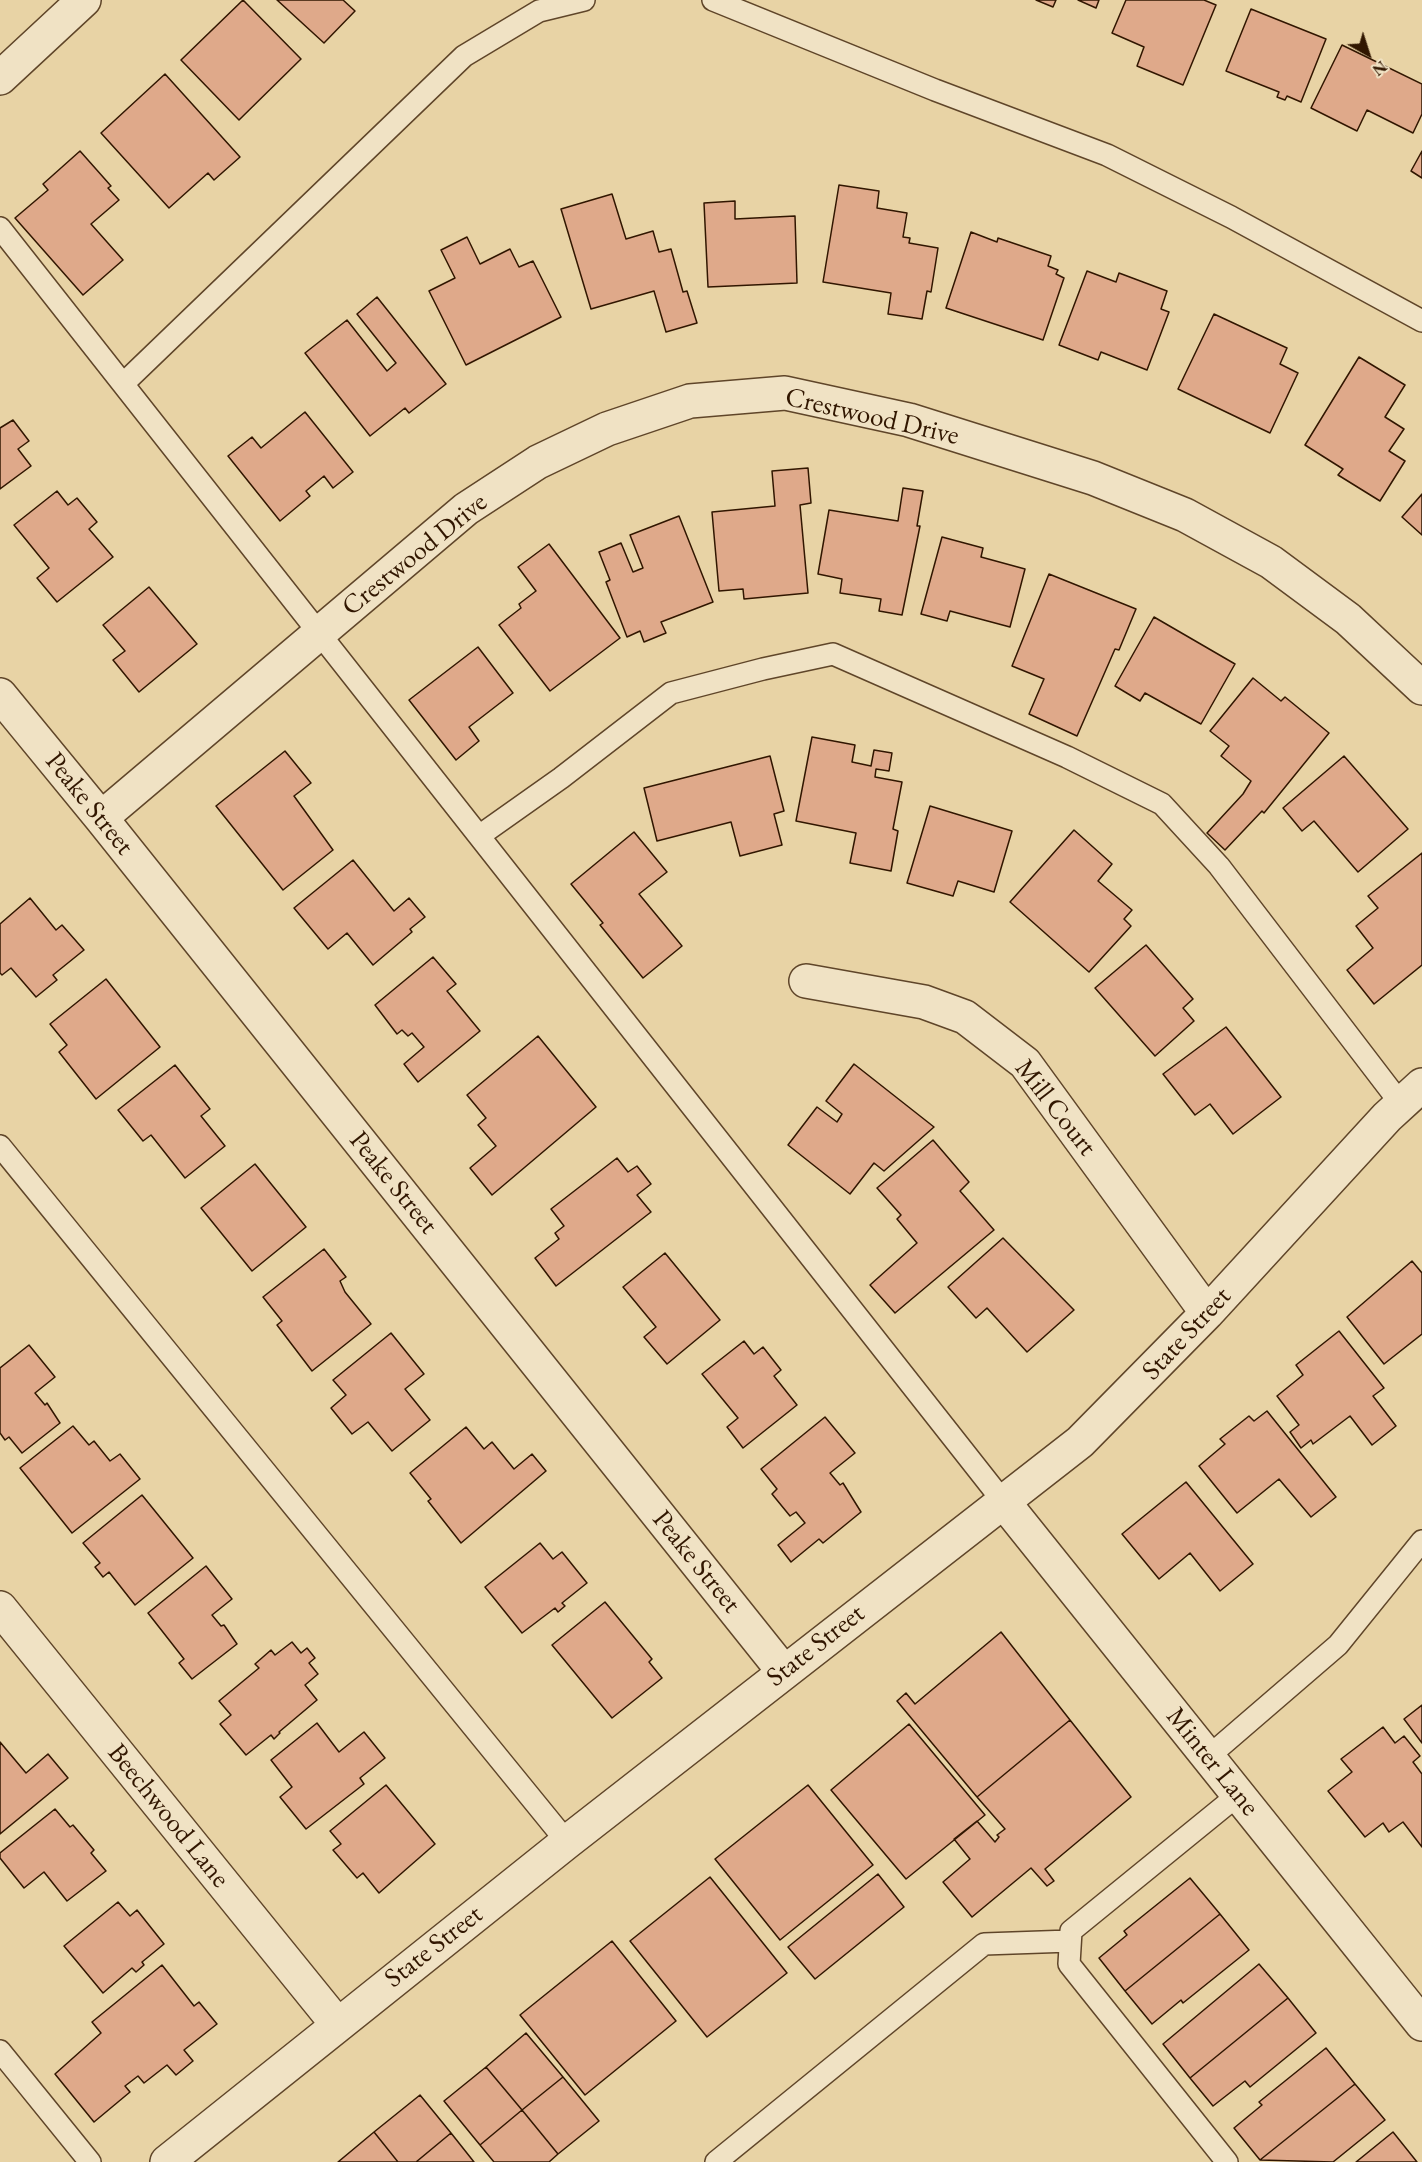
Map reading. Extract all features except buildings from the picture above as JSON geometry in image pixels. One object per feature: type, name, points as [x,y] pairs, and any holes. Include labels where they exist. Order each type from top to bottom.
[{"type":"street","points":[[0,78],[84,0]]},
{"type":"street","name":"Crestwood Drive","points":[[101,818],[466,509],[538,462],[607,429],[690,401],[785,393],[909,420],[1093,478],[1185,514],[1271,562],[1348,619],[1422,688]]},
{"type":"street","name":"Peake Street","points":[[0,695],[784,1672]]},
{"type":"street","name":"Mill Court","points":[[806,981],[924,1002],[965,1017],[1025,1063],[1207,1313]]},
{"type":"street","name":"State Street","points":[[167,2162],[567,1842],[1002,1500],[1080,1442],[1207,1313],[1412,1095]]},
{"type":"street","name":"Minter Lane","points":[[1002,1500],[1238,1795],[1412,1990],[1422,2024]]},
{"type":"street","name":"Beechwood Lane","points":[[0,1608],[337,2024]]},
{"type":"lane","points":[[123,384],[464,56],[539,11],[584,0]]},
{"type":"lane","points":[[713,0],[935,90],[1107,155],[1231,217],[1422,321]]},
{"type":"lane","points":[[0,228],[1002,1500]]},
{"type":"lane","points":[[479,836],[561,778],[671,693],[832,654],[1067,757],[1162,804],[1219,866],[1412,1095]]},
{"type":"lane","points":[[0,1146],[567,1842]]},
{"type":"lane","points":[[1208,1757],[1338,1645],[1422,1541]]},
{"type":"lane","points":[[1227,2162],[1069,1964],[1071,1931],[1238,1795]]},
{"type":"lane","points":[[716,2162],[984,1944],[1070,1941]]},
{"type":"lane","points":[[0,2051],[90,2162]]}]
